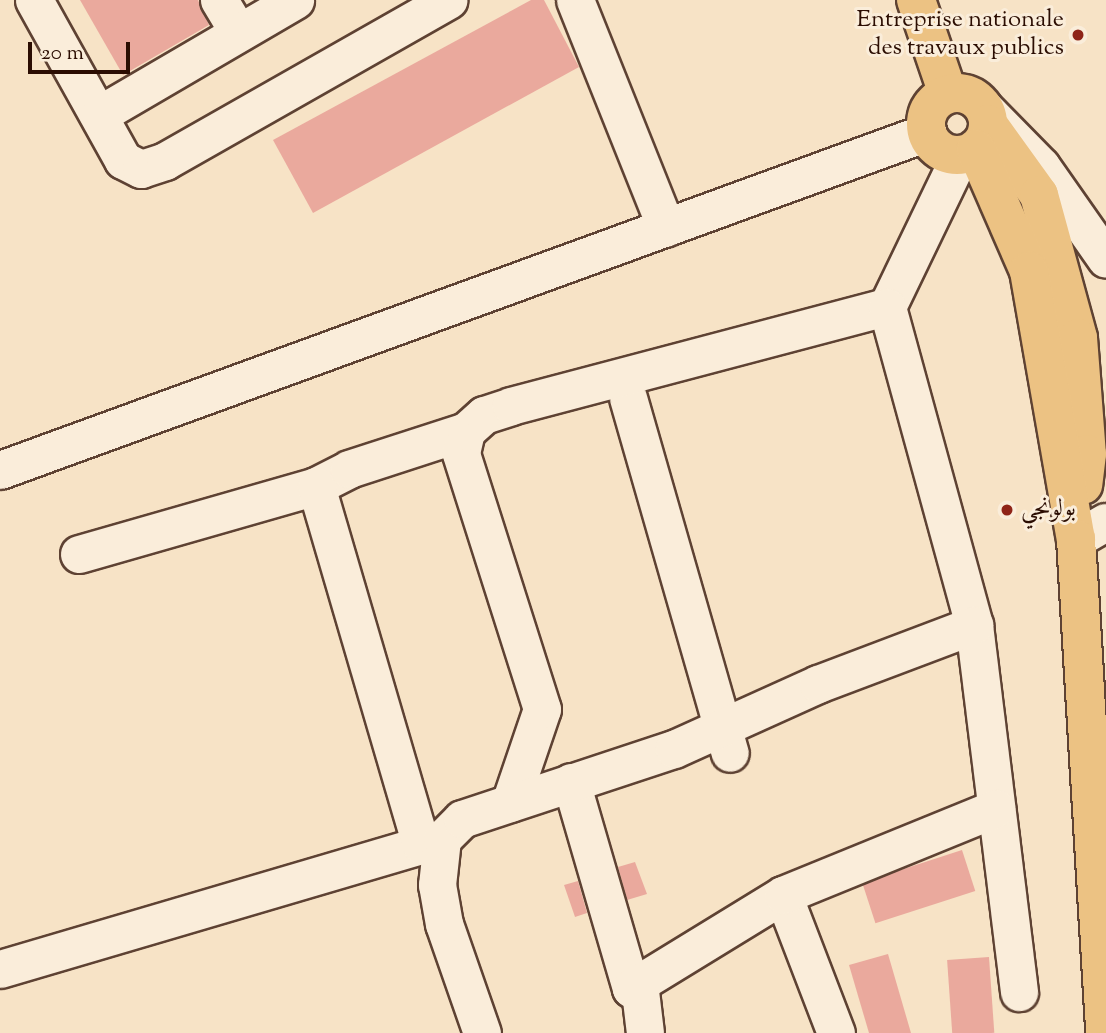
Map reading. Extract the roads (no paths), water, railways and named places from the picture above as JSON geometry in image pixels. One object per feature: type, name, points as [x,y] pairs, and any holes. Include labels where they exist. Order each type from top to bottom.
[{"type":"main road","points":[[916,0],[971,126],[1029,271],[1091,530],[1105,1033]]},
{"type":"main road","points":[[928,132],[943,151],[971,126]]},
{"type":"street","points":[[34,0],[100,114],[123,160],[141,169],[165,161],[448,0]]},
{"type":"street","points":[[219,0],[238,32]]},
{"type":"street","points":[[100,114],[295,0]]},
{"type":"street","points":[[575,0],[666,227]]},
{"type":"street","points":[[1019,992],[974,625],[887,307],[971,126],[1041,166],[1106,259]]},
{"type":"street","points":[[0,470],[928,132]]},
{"type":"street","points":[[79,554],[316,485],[349,469],[466,430],[484,415],[511,406],[887,307]]},
{"type":"street","points":[[628,398],[725,741]]},
{"type":"street","points":[[466,430],[461,453],[542,709],[510,803]]},
{"type":"street","points":[[316,485],[442,839]]},
{"type":"street","points":[[0,969],[421,845],[316,485]]},
{"type":"street","points":[[482,1033],[444,923],[436,863],[442,839],[461,819],[674,749],[725,741],[818,684],[974,625]]},
{"type":"street","points":[[572,782],[631,988]]},
{"type":"street","points":[[631,988],[783,895],[996,808]]},
{"type":"street","points":[[783,895],[836,1033]]},
{"type":"street","points":[[631,988],[640,991],[645,1033]]},
{"type":"place","name":"Entreprise nationale des travaux publics","points":[[1078,35]]},
{"type":"place","name":"بولونجي","points":[[1007,510]]}]
